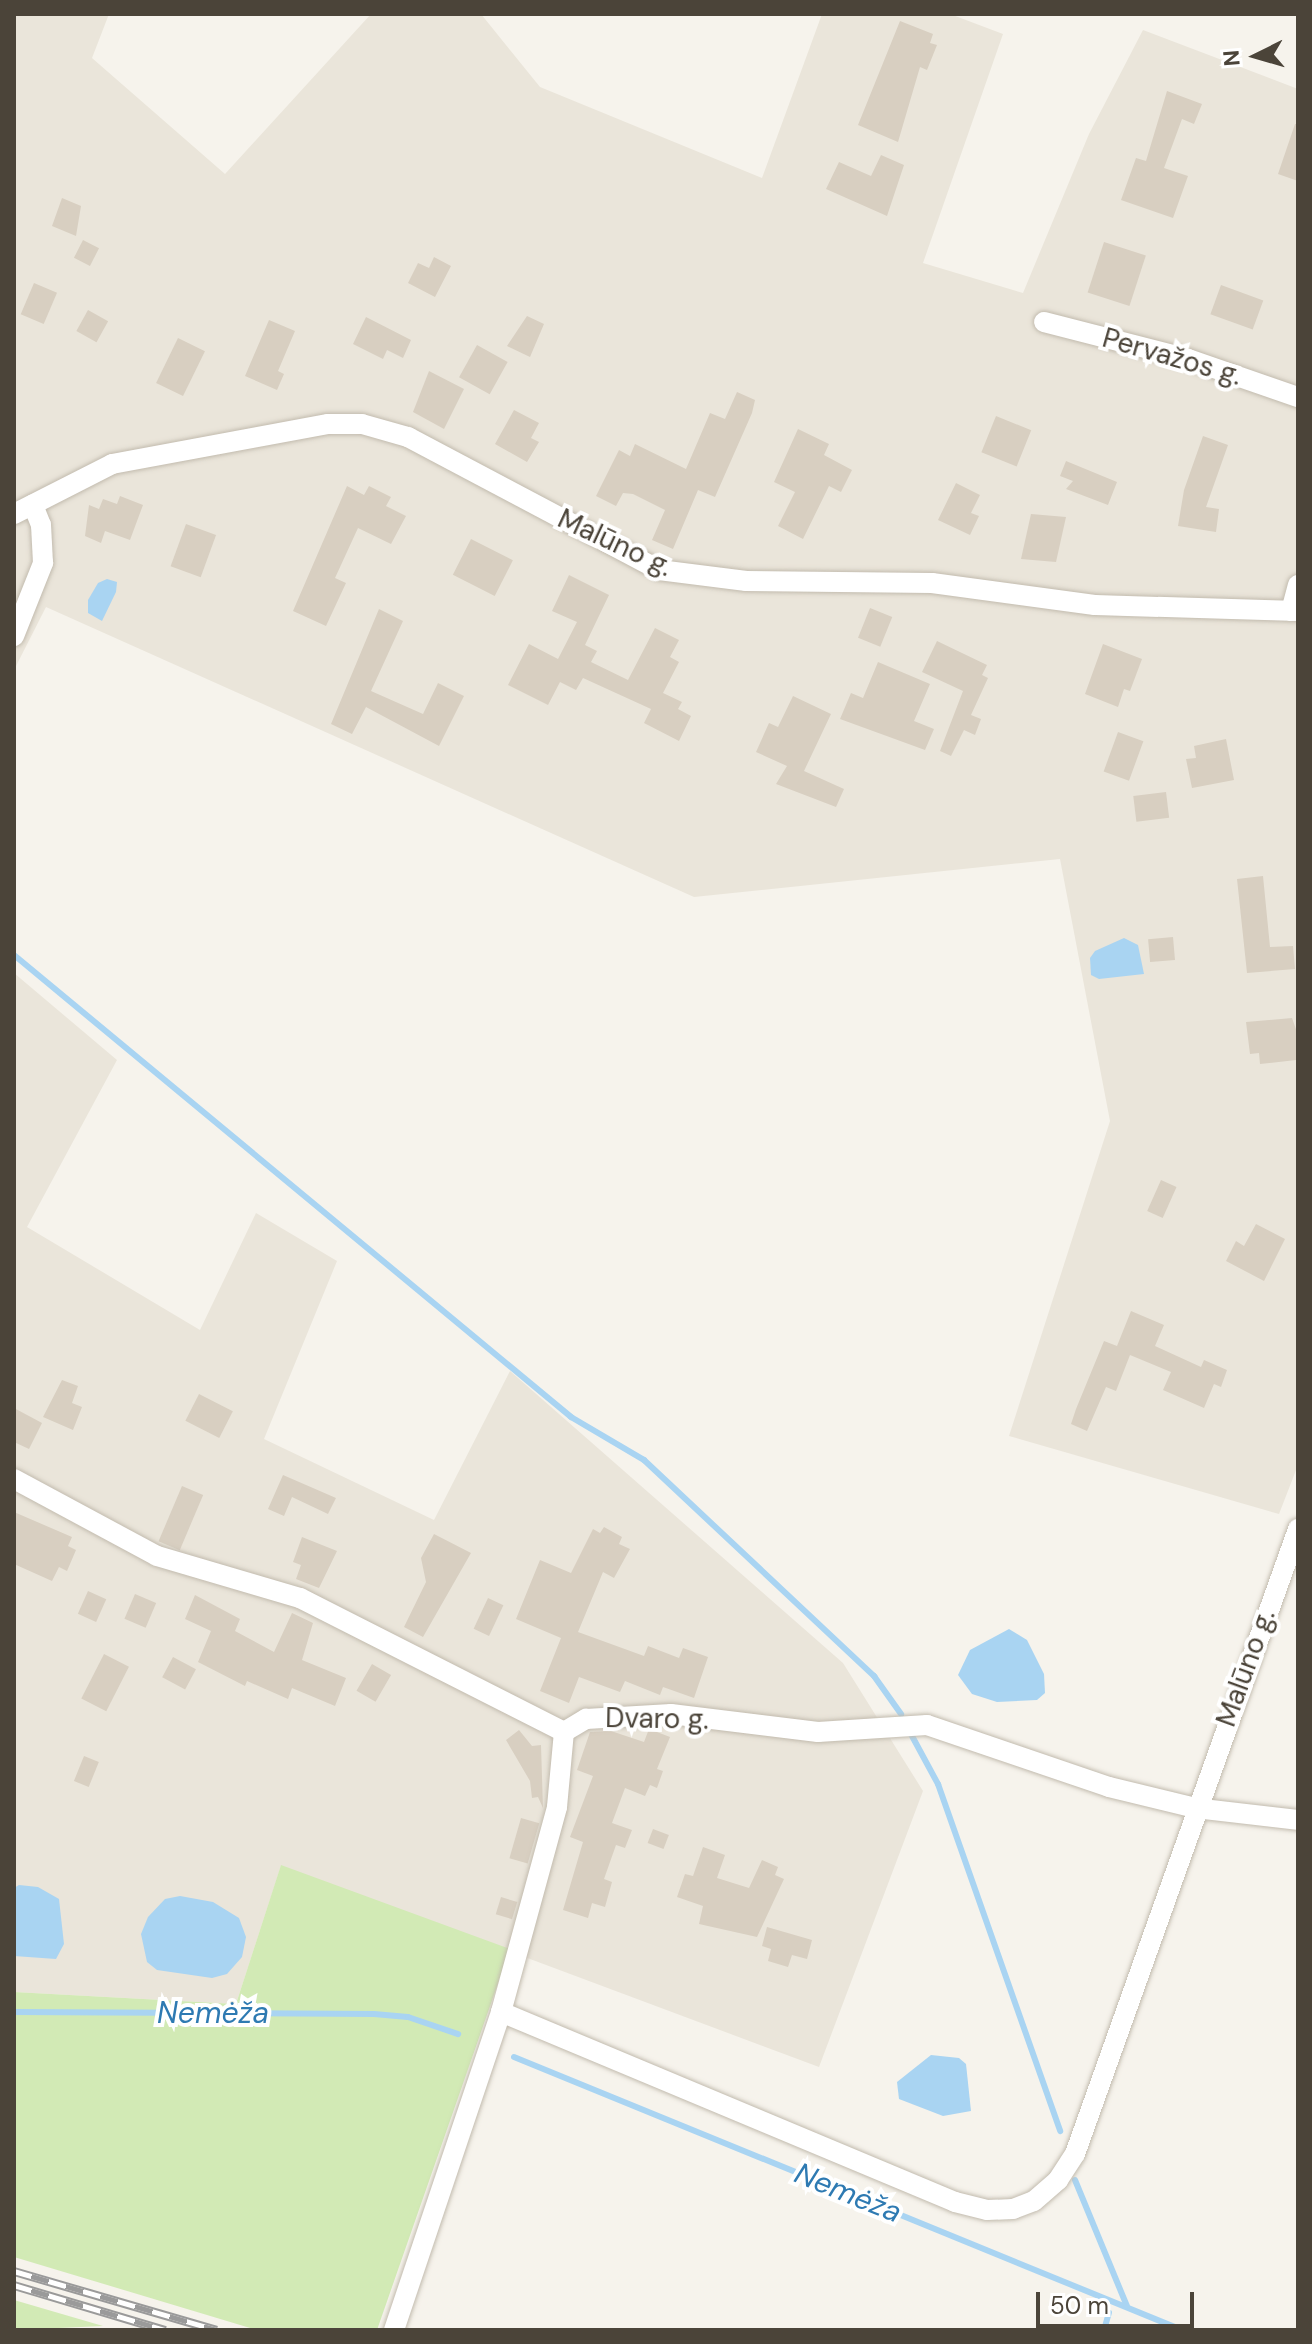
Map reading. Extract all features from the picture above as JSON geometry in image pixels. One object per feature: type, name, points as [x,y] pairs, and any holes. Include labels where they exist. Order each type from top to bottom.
[{"type":"street","name":"Pervažos g.","points":[[1044,322],[1188,359],[1298,397]]},
{"type":"street","name":"Malūno g.","points":[[14,514],[112,464],[328,424],[362,424],[408,437],[659,570],[746,581],[932,583],[1095,605],[1294,611]]},
{"type":"street","points":[[14,636],[43,563],[41,525],[33,505]]},
{"type":"street","points":[[1294,611],[1298,585]]},
{"type":"street","name":"Dvaro g.","points":[[14,1479],[157,1556],[300,1598],[564,1732],[586,1719],[671,1714],[818,1732],[947,1727],[1109,1787],[1195,1808],[1298,1820]]},
{"type":"street","name":"Malūno g.","points":[[501,2012],[955,2202],[987,2210],[1013,2209],[1034,2201],[1058,2180],[1075,2154],[1195,1808],[1298,1529]]},
{"type":"street","points":[[394,2330],[501,2012],[557,1807],[564,1732]]},
{"type":"shaded area","points":[[16,14],[109,14],[92,58],[225,174],[371,14],[481,14],[540,87],[762,178],[822,14],[950,14],[1003,34],[923,263],[1023,293],[1089,134],[1143,30],[1298,89],[1298,1465],[1279,1514],[1009,1436],[1110,1121],[1060,859],[694,897],[46,607],[14,670]]},
{"type":"shaded area","points":[[14,973],[117,1060],[27,1227],[200,1330],[256,1213],[337,1261],[264,1439],[434,1520],[510,1371],[843,1663],[923,1791],[819,2067],[281,1866],[236,2004],[14,1992]]},
{"type":"green space","points":[[281,1865],[510,1949],[377,2330],[257,2330],[14,2257],[14,1992],[236,2004]]},
{"type":"green space","points":[[14,2300],[103,2326],[14,2330]]},
{"type":"water","points":[[107,579],[117,582],[116,592],[102,621],[88,613],[88,600],[98,583]]},
{"type":"water","points":[[1124,938],[1138,945],[1144,974],[1099,979],[1091,975],[1090,958],[1095,951]]},
{"type":"water","points":[[1009,1629],[1027,1640],[1044,1674],[1045,1693],[1037,1700],[997,1702],[972,1694],[958,1675],[970,1650]]},
{"type":"water","points":[[19,1885],[38,1887],[59,1899],[64,1944],[56,1959],[14,1956],[14,1888]]},
{"type":"water","points":[[180,1896],[213,1902],[239,1918],[246,1937],[242,1957],[227,1974],[212,1978],[157,1970],[147,1962],[141,1934],[148,1917],[165,1899]]},
{"type":"water","points":[[931,2055],[959,2058],[966,2064],[971,2111],[943,2116],[899,2099],[897,2082]]},
{"type":"building","points":[[900,21],[933,34],[930,43],[937,45],[927,70],[920,67],[898,142],[858,125]]},
{"type":"building","points":[[1167,91],[1202,104],[1194,124],[1182,119],[1164,168],[1188,176],[1173,218],[1121,200],[1136,158],[1146,161]]},
{"type":"building","points":[[1295,124],[1298,124],[1298,181],[1278,174]]},
{"type":"building","points":[[881,155],[904,165],[887,216],[826,189],[839,162],[871,176]]},
{"type":"building","points":[[62,198],[81,206],[76,236],[52,226]]},
{"type":"building","points":[[83,240],[99,248],[90,266],[74,258]]},
{"type":"building","points":[[1104,242],[1146,256],[1129,306],[1088,292]]},
{"type":"building","points":[[434,257],[451,266],[435,297],[408,283],[418,263],[429,268]]},
{"type":"building","points":[[34,283],[57,293],[44,324],[21,314]]},
{"type":"building","points":[[1221,285],[1263,300],[1253,330],[1210,314]]},
{"type":"building","points":[[88,310],[108,321],[96,342],[76,331]]},
{"type":"building","points":[[527,316],[544,324],[530,357],[507,346]]},
{"type":"building","points":[[366,317],[411,340],[403,358],[387,350],[383,359],[353,344]]},
{"type":"building","points":[[269,320],[295,331],[278,371],[284,374],[277,390],[245,376]]},
{"type":"building","points":[[178,338],[205,351],[183,396],[156,383]]},
{"type":"building","points":[[477,345],[508,362],[490,394],[459,377]]},
{"type":"building","points":[[429,371],[464,389],[444,429],[413,412]]},
{"type":"building","points":[[737,392],[755,400],[752,413],[715,497],[698,490],[673,549],[652,540],[665,510],[633,494],[623,493],[616,506],[596,496],[619,450],[630,456],[635,444],[686,469],[710,413],[725,419]]},
{"type":"building","points":[[514,410],[539,423],[531,438],[539,442],[527,462],[495,444]]},
{"type":"building","points":[[996,416],[1031,430],[1017,466],[981,452]]},
{"type":"building","points":[[798,429],[829,444],[824,455],[852,470],[841,492],[829,486],[803,539],[778,526],[795,492],[774,482]]},
{"type":"building","points":[[1203,436],[1228,445],[1206,507],[1219,509],[1216,532],[1178,526],[1184,490]]},
{"type":"building","points":[[1066,461],[1117,482],[1108,505],[1066,489],[1073,481],[1060,476]]},
{"type":"building","points":[[956,483],[980,495],[971,513],[979,516],[970,535],[938,520]]},
{"type":"building","points":[[347,486],[364,495],[369,486],[391,497],[386,506],[406,516],[391,544],[358,528],[335,578],[346,583],[326,626],[293,611]]},
{"type":"building","points":[[120,496],[143,505],[130,540],[105,531],[101,543],[85,536],[89,505],[99,509],[103,499],[117,504]]},
{"type":"building","points":[[1031,514],[1066,517],[1056,562],[1021,559]]},
{"type":"building","points":[[186,524],[216,535],[201,577],[171,566]]},
{"type":"building","points":[[471,539],[513,560],[495,596],[453,575]]},
{"type":"building","points":[[569,575],[609,595],[585,645],[597,651],[591,662],[628,680],[655,628],[679,640],[670,657],[679,662],[663,693],[682,702],[678,709],[691,716],[679,741],[644,723],[651,709],[583,678],[576,690],[560,682],[548,705],[508,685],[529,644],[558,659],[577,622],[552,611]]},
{"type":"building","points":[[870,608],[892,617],[880,647],[858,638]]},
{"type":"building","points":[[379,609],[403,621],[371,691],[423,714],[438,683],[464,696],[439,746],[366,707],[352,734],[331,724]]},
{"type":"building","points":[[937,641],[987,665],[982,675],[988,678],[971,715],[981,719],[975,735],[964,730],[951,756],[940,751],[963,691],[922,672]]},
{"type":"building","points":[[1103,644],[1142,659],[1130,691],[1124,689],[1118,707],[1085,694]]},
{"type":"building","points":[[878,662],[930,684],[914,721],[934,729],[925,750],[840,719],[851,693],[863,698]]},
{"type":"building","points":[[793,696],[831,714],[804,771],[844,789],[836,807],[776,784],[787,766],[756,752],[769,723],[778,727]]},
{"type":"building","points":[[1118,732],[1143,741],[1129,781],[1104,771]]},
{"type":"building","points":[[1226,739],[1234,780],[1192,788],[1186,759],[1196,758],[1194,746]]},
{"type":"building","points":[[1166,792],[1169,818],[1136,822],[1133,796]]},
{"type":"building","points":[[1263,876],[1270,947],[1293,946],[1295,969],[1247,973],[1237,879]]},
{"type":"building","points":[[1173,937],[1175,960],[1150,962],[1148,939]]},
{"type":"building","points":[[1292,1018],[1298,1035],[1296,1060],[1260,1064],[1259,1053],[1250,1054],[1246,1022]]},
{"type":"building","points":[[1161,1180],[1177,1187],[1163,1218],[1147,1211]]},
{"type":"building","points":[[1256,1224],[1285,1239],[1264,1281],[1226,1261],[1236,1241],[1244,1246]]},
{"type":"building","points":[[1131,1311],[1164,1325],[1155,1346],[1201,1367],[1204,1360],[1227,1370],[1221,1387],[1214,1384],[1204,1408],[1163,1390],[1171,1372],[1130,1355],[1116,1391],[1106,1387],[1087,1431],[1071,1424],[1104,1341],[1117,1346]]},
{"type":"building","points":[[62,1380],[78,1386],[72,1403],[82,1407],[73,1430],[43,1417]]},
{"type":"building","points":[[199,1394],[233,1411],[219,1438],[185,1421]]},
{"type":"building","points":[[14,1408],[42,1423],[29,1449],[14,1442]]},
{"type":"building","points":[[283,1475],[336,1498],[328,1514],[292,1497],[284,1516],[268,1509]]},
{"type":"building","points":[[182,1486],[203,1495],[180,1550],[159,1541]]},
{"type":"building","points":[[14,1512],[72,1537],[68,1546],[76,1550],[67,1571],[59,1567],[52,1581],[14,1564]]},
{"type":"building","points":[[604,1527],[622,1537],[619,1544],[630,1549],[614,1578],[603,1572],[578,1632],[644,1656],[648,1646],[679,1658],[683,1648],[708,1657],[694,1698],[663,1687],[660,1695],[625,1681],[620,1692],[579,1677],[569,1703],[540,1691],[561,1638],[516,1619],[540,1560],[571,1573],[593,1529],[600,1533]]},
{"type":"building","points":[[434,1534],[471,1553],[423,1637],[404,1627],[426,1582],[421,1558]]},
{"type":"building","points":[[302,1537],[337,1551],[319,1588],[296,1579],[301,1565],[293,1562]]},
{"type":"building","points":[[88,1591],[106,1599],[96,1622],[78,1614]]},
{"type":"building","points":[[135,1594],[156,1603],[146,1628],[124,1619]]},
{"type":"building","points":[[195,1595],[240,1619],[235,1631],[274,1652],[292,1613],[313,1623],[302,1660],[346,1678],[335,1706],[292,1688],[288,1699],[247,1681],[245,1686],[198,1662],[211,1631],[185,1619]]},
{"type":"building","points":[[488,1598],[503,1605],[489,1636],[474,1629]]},
{"type":"building","points":[[104,1654],[129,1667],[106,1711],[81,1699]]},
{"type":"building","points":[[173,1657],[196,1669],[185,1690],[162,1677]]},
{"type":"building","points":[[372,1664],[391,1675],[376,1702],[356,1691]]},
{"type":"building","points":[[649,1729],[670,1737],[657,1769],[663,1771],[657,1788],[650,1785],[645,1796],[625,1788],[612,1823],[632,1830],[625,1848],[616,1845],[604,1879],[612,1882],[605,1907],[592,1903],[588,1918],[563,1910],[583,1842],[570,1837],[593,1776],[577,1770],[590,1732],[611,1731],[644,1742]]},
{"type":"building","points":[[519,1730],[532,1746],[541,1745],[543,1808],[538,1797],[532,1798],[530,1781],[506,1740]]},
{"type":"building","points":[[84,1756],[99,1762],[89,1787],[74,1781]]},
{"type":"building","points":[[521,1818],[539,1823],[528,1864],[509,1858]]},
{"type":"building","points":[[653,1829],[669,1835],[663,1849],[648,1843]]},
{"type":"building","points":[[703,1847],[725,1855],[717,1878],[749,1888],[762,1860],[778,1867],[775,1875],[784,1879],[757,1937],[699,1924],[703,1906],[677,1897],[685,1874],[693,1876]]},
{"type":"building","points":[[501,1897],[517,1902],[512,1919],[496,1914]]},
{"type":"building","points":[[767,1927],[812,1940],[807,1959],[792,1955],[788,1967],[768,1961],[771,1949],[762,1946]]},
{"type":"waterway","points":[[14,955],[571,1417],[644,1460],[874,1676],[901,1714]]},
{"type":"waterway","points":[[912,1736],[938,1784],[1060,2131]]},
{"type":"waterway","name":"Nemėža","points":[[14,2012],[374,2014],[408,2017],[458,2034]]},
{"type":"waterway","name":"Nemėža","points":[[514,2057],[1182,2330]]},
{"type":"waterway","points":[[1075,2180],[1127,2306]]},
{"type":"waterway","points":[[1104,2330],[1109,2313]]},
{"type":"railway","points":[[14,2271],[217,2330]]},
{"type":"railway","points":[[14,2285],[165,2330]]}]
